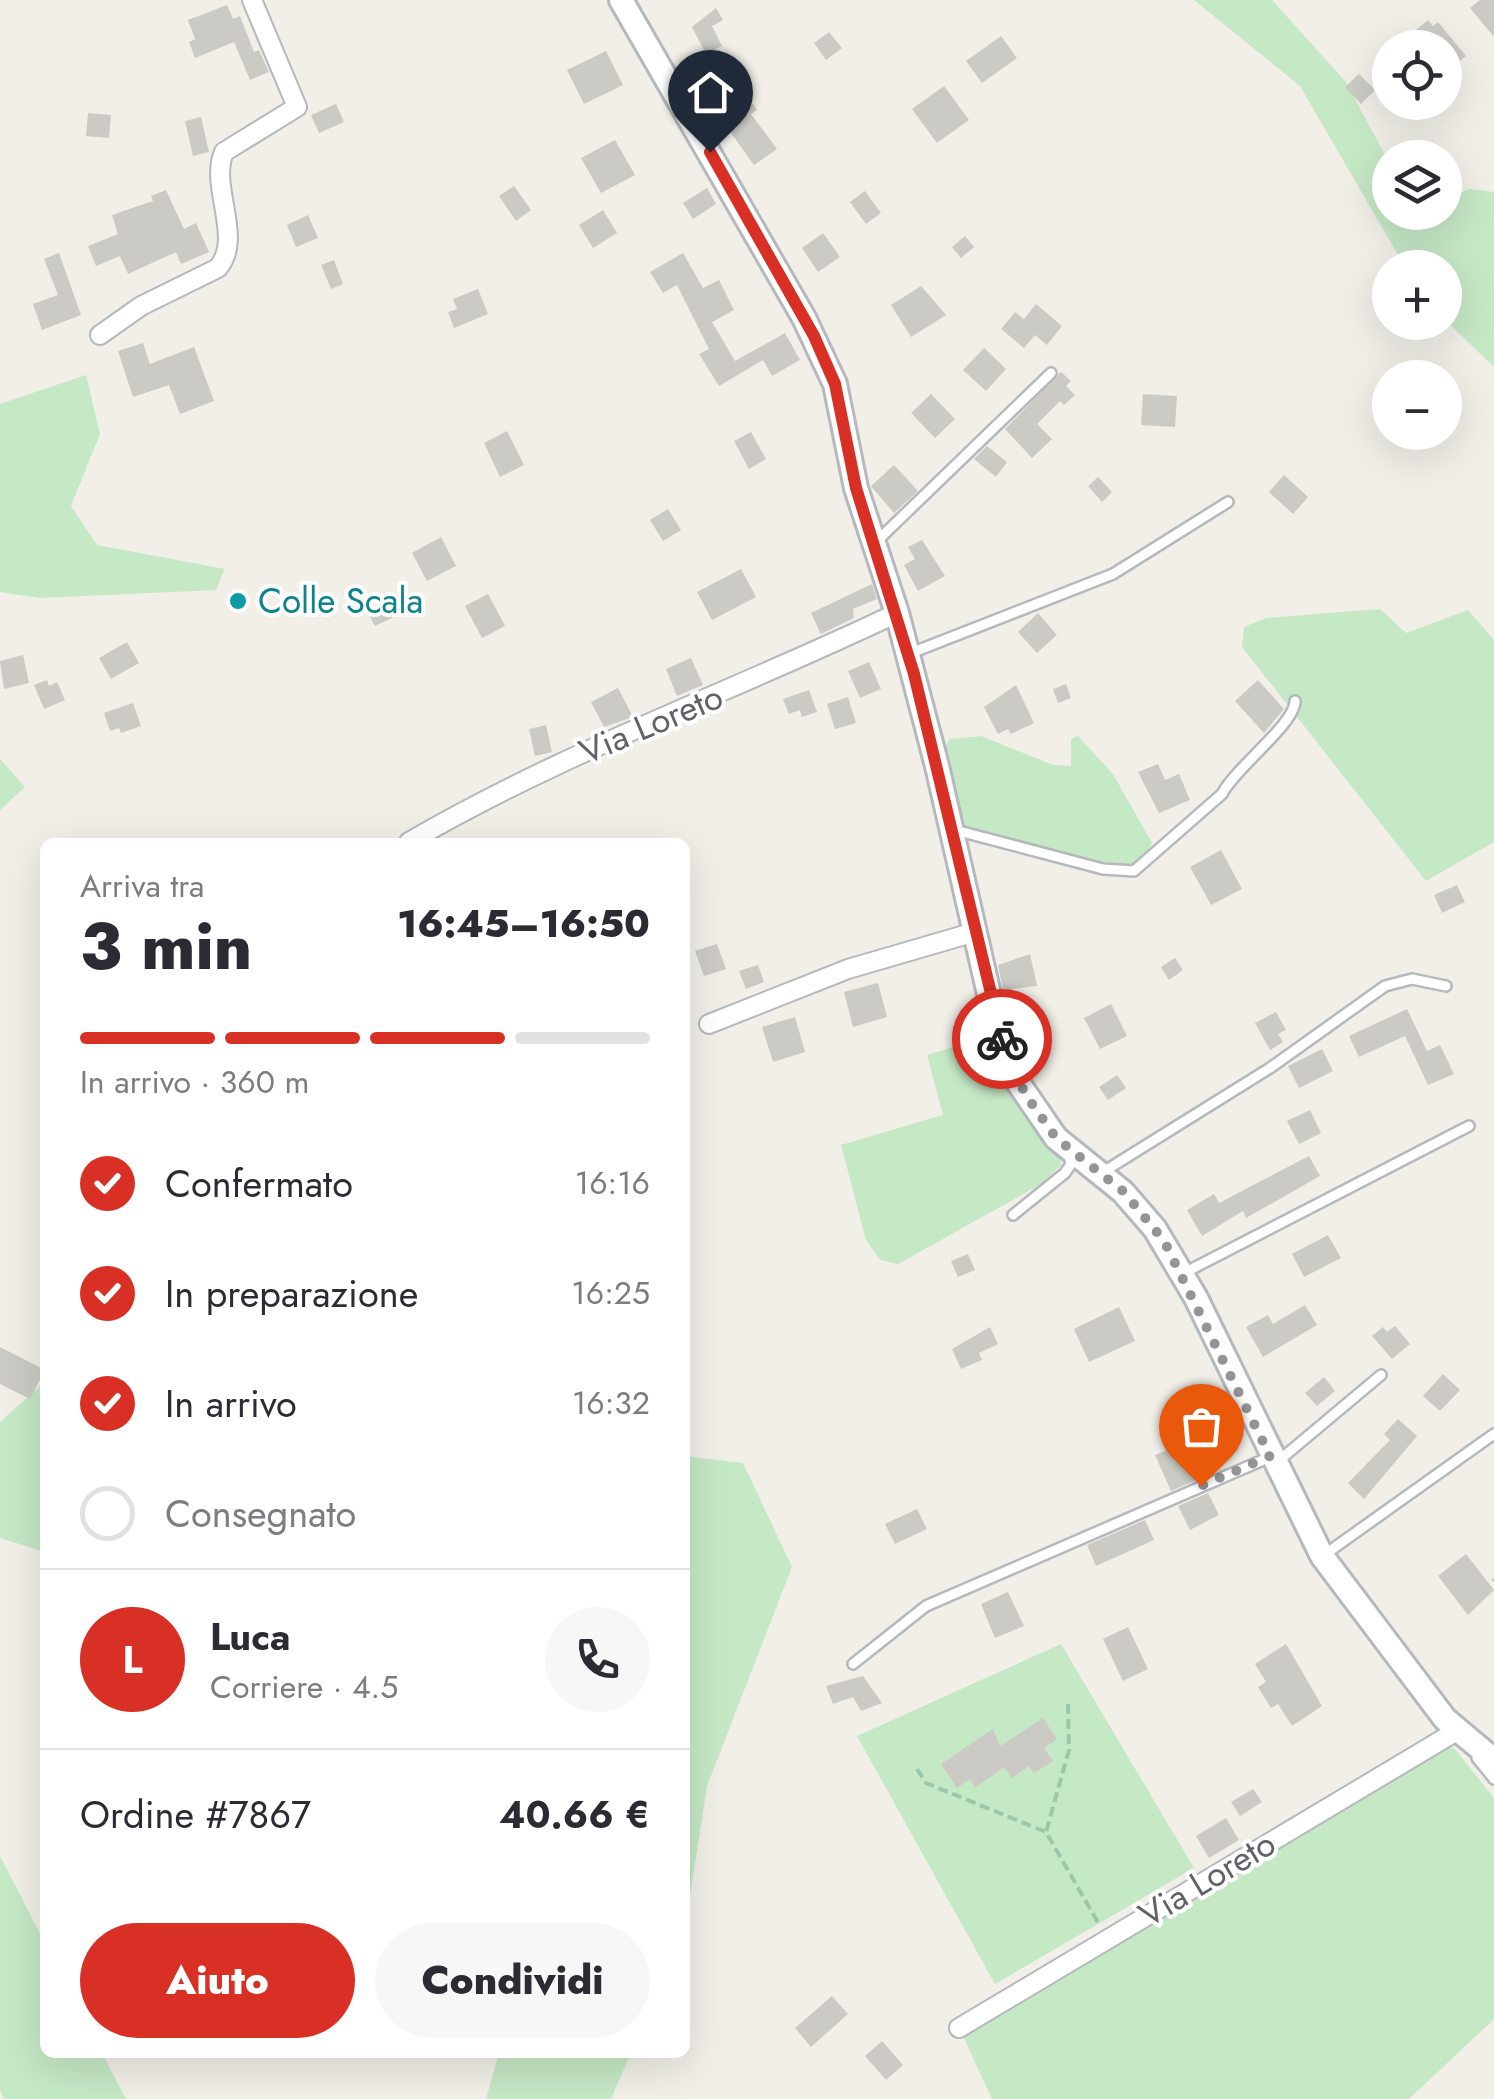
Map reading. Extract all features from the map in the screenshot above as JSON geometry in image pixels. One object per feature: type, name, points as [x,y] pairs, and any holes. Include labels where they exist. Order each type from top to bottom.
[{"type":"street","points":[[100,335],[141,306],[218,268],[227,246],[218,169],[224,152],[296,106],[252,0]]},
{"type":"street","points":[[621,0],[824,355],[840,399],[872,546],[908,654],[990,1003],[1014,1073],[1037,1113],[1066,1148],[1124,1192],[1154,1228],[1182,1274],[1322,1556],[1455,1732],[1490,1751]]},
{"type":"street","name":"Via Loreto","points":[[417,838],[589,748],[772,672],[896,613]]},
{"type":"street","points":[[708,1024],[848,969],[975,932]]},
{"type":"street","name":"Via Loreto","points":[[959,2028],[1455,1732]]},
{"type":"lane","points":[[872,546],[1051,374]]},
{"type":"lane","points":[[908,654],[1114,574],[1228,502]]},
{"type":"lane","points":[[952,830],[1117,872],[1134,871],[1222,794],[1230,778],[1288,717],[1295,700]]},
{"type":"lane","points":[[1100,1174],[1279,1062],[1385,986],[1412,978],[1446,986]]},
{"type":"lane","points":[[1182,1274],[1469,1126]]},
{"type":"lane","points":[[1012,1215],[1070,1168],[1066,1148]]},
{"type":"lane","points":[[853,1664],[926,1606],[1272,1461],[1381,1376]]},
{"type":"lane","points":[[1322,1556],[1494,1434]]},
{"type":"lane","points":[[1455,1732],[1494,1780]]},
{"type":"path","points":[[1046,1832],[1069,1750],[1068,1704]]},
{"type":"path","points":[[917,1769],[926,1783],[1046,1832],[1108,1939]]},
{"type":"green space","points":[[1194,0],[1272,0],[1345,81],[1377,140],[1372,140],[1372,210],[1300,86]]},
{"type":"green space","points":[[1469,189],[1494,192],[1494,367],[1462,336],[1462,250],[1395,250],[1384,230],[1462,230],[1462,192]]},
{"type":"green space","points":[[86,375],[100,434],[71,506],[97,545],[225,569],[216,590],[40,598],[0,592],[0,404]]},
{"type":"green space","points":[[1380,609],[1406,633],[1468,610],[1494,640],[1494,842],[1426,881],[1242,647],[1244,627],[1266,618]]},
{"type":"green space","points":[[981,736],[1053,765],[1071,766],[1071,739],[1078,736],[1113,774],[1152,843],[1145,855],[1130,866],[1109,868],[960,828],[945,770],[946,748],[950,739]]},
{"type":"green space","points":[[0,759],[25,787],[0,810]]},
{"type":"green space","points":[[990,1036],[1009,1095],[1060,1154],[1061,1165],[1043,1183],[898,1264],[880,1260],[866,1240],[841,1145],[943,1115],[927,1055]]},
{"type":"green space","points":[[40,1386],[40,1550],[0,1538],[0,1422]]},
{"type":"green space","points":[[690,1457],[743,1463],[792,1567],[707,1786],[690,1896]]},
{"type":"green space","points":[[1061,1644],[1194,1868],[995,1984],[857,1736]]},
{"type":"green space","points":[[1445,1746],[1455,1749],[1494,1798],[1494,2019],[1409,2099],[992,2099],[962,2034]]},
{"type":"green space","points":[[0,1856],[40,1933],[40,2058],[105,2058],[126,2099],[4,2099],[0,2090]]},
{"type":"green space","points":[[497,2058],[629,2058],[611,2099],[486,2099]]},
{"type":"building","points":[[1480,0],[1494,0],[1494,37],[1470,8]]},
{"type":"building","points":[[227,5],[233,19],[240,16],[254,52],[259,50],[269,72],[250,80],[234,42],[195,58],[189,42],[195,39],[188,20]]},
{"type":"building","points":[[716,8],[723,20],[712,26],[722,46],[706,54],[692,27]]},
{"type":"building","points":[[1428,20],[1433,26],[1438,22],[1445,30],[1416,30]]},
{"type":"building","points":[[829,32],[842,48],[826,60],[814,43]]},
{"type":"building","points":[[1001,36],[1017,58],[982,83],[966,61]]},
{"type":"building","points":[[606,51],[623,85],[584,104],[567,70]]},
{"type":"building","points":[[1359,74],[1372,87],[1372,93],[1361,104],[1345,87]]},
{"type":"building","points":[[944,86],[969,120],[937,143],[912,109]]},
{"type":"building","points":[[746,94],[757,110],[751,114],[777,149],[754,165],[718,115]]},
{"type":"building","points":[[336,104],[344,122],[319,133],[311,115]]},
{"type":"building","points":[[88,113],[111,115],[109,138],[86,136]]},
{"type":"building","points":[[201,117],[209,152],[193,156],[185,121]]},
{"type":"building","points":[[615,140],[635,175],[601,193],[581,158]]},
{"type":"building","points":[[514,186],[531,210],[516,221],[499,196]]},
{"type":"building","points":[[707,188],[716,204],[693,219],[683,203]]},
{"type":"building","points":[[166,190],[184,229],[196,223],[209,252],[181,264],[176,252],[128,274],[120,256],[96,266],[88,246],[118,234],[112,215],[153,201],[151,196]]},
{"type":"building","points":[[865,191],[881,213],[866,224],[850,202]]},
{"type":"building","points":[[603,210],[617,233],[593,248],[579,225]]},
{"type":"building","points":[[308,215],[318,238],[296,247],[287,225]]},
{"type":"building","points":[[823,233],[840,257],[818,272],[802,248]]},
{"type":"building","points":[[965,236],[974,247],[961,258],[952,247]]},
{"type":"building","points":[[59,253],[81,315],[42,330],[33,304],[58,295],[44,259]]},
{"type":"building","points":[[683,253],[703,288],[719,280],[734,310],[712,322],[735,361],[785,333],[800,360],[772,376],[763,360],[719,386],[699,354],[709,349],[677,285],[663,293],[650,272]]},
{"type":"building","points":[[334,260],[343,284],[331,289],[321,265]]},
{"type":"building","points":[[921,286],[946,315],[911,337],[891,305]]},
{"type":"building","points":[[478,289],[488,314],[454,328],[448,312],[457,309],[453,299]]},
{"type":"building","points":[[1036,304],[1062,326],[1047,345],[1035,335],[1024,348],[1001,329],[1015,312],[1024,319]]},
{"type":"building","points":[[143,343],[150,364],[194,347],[214,401],[180,414],[169,385],[133,397],[118,351]]},
{"type":"building","points":[[984,348],[1006,369],[986,391],[963,370]]},
{"type":"building","points":[[1061,372],[1071,381],[1066,386],[1075,395],[1064,405],[1060,401],[1037,424],[1052,439],[1032,458],[1005,429]]},
{"type":"building","points":[[931,394],[955,419],[935,438],[911,413]]},
{"type":"building","points":[[1143,394],[1177,396],[1175,427],[1141,425]]},
{"type":"building","points":[[507,431],[524,465],[500,477],[484,443]]},
{"type":"building","points":[[751,432],[766,459],[749,469],[734,441]]},
{"type":"building","points":[[987,446],[1007,462],[996,477],[974,459]]},
{"type":"building","points":[[894,465],[918,491],[894,513],[871,486]]},
{"type":"building","points":[[1284,475],[1308,497],[1293,514],[1269,492]]},
{"type":"building","points":[[1098,477],[1112,492],[1102,502],[1088,486]]},
{"type":"building","points":[[668,509],[681,530],[663,541],[650,520]]},
{"type":"building","points":[[441,537],[456,566],[427,581],[412,553]]},
{"type":"building","points":[[922,540],[945,576],[918,591],[904,565],[915,559],[908,547]]},
{"type":"building","points":[[741,569],[756,597],[712,620],[697,592]]},
{"type":"building","points":[[872,584],[877,599],[853,609],[854,618],[821,634],[811,613]]},
{"type":"building","points":[[488,594],[505,626],[482,638],[465,606]]},
{"type":"building","points":[[397,597],[404,612],[375,626],[367,611]]},
{"type":"building","points":[[1038,613],[1057,635],[1037,653],[1018,632]]},
{"type":"building","points":[[127,642],[139,663],[111,679],[99,658]]},
{"type":"building","points":[[23,655],[29,683],[4,689],[0,661]]},
{"type":"building","points":[[691,658],[703,685],[677,696],[666,669]]},
{"type":"building","points":[[869,662],[881,689],[860,698],[848,671]]},
{"type":"building","points":[[47,680],[49,686],[57,682],[65,700],[44,709],[34,685]]},
{"type":"building","points":[[1258,680],[1284,709],[1264,733],[1235,701]]},
{"type":"building","points":[[1066,684],[1071,698],[1058,703],[1053,689]]},
{"type":"building","points":[[1016,685],[1034,723],[1011,734],[1008,729],[998,734],[984,707]]},
{"type":"building","points":[[618,688],[633,717],[604,727],[591,702]]},
{"type":"building","points":[[809,690],[817,712],[802,717],[800,710],[789,714],[783,699]]},
{"type":"building","points":[[848,697],[856,723],[835,729],[827,704]]},
{"type":"building","points":[[133,703],[141,726],[121,733],[119,728],[110,731],[104,713]]},
{"type":"building","points":[[546,725],[552,752],[535,756],[529,729]]},
{"type":"building","points":[[1158,764],[1165,780],[1179,774],[1190,800],[1159,813],[1138,772]]},
{"type":"building","points":[[1221,850],[1242,889],[1211,905],[1190,867]]},
{"type":"building","points":[[1457,885],[1465,902],[1442,913],[1434,895]]},
{"type":"building","points":[[717,944],[726,969],[704,976],[695,951]]},
{"type":"building","points":[[1030,954],[1037,986],[1003,990],[998,965]]},
{"type":"building","points":[[1175,958],[1183,970],[1169,980],[1161,967]]},
{"type":"building","points":[[758,965],[764,982],[746,989],[739,971]]},
{"type":"building","points":[[878,983],[887,1017],[853,1027],[844,992]]},
{"type":"building","points":[[1111,1004],[1127,1036],[1100,1049],[1084,1018]]},
{"type":"building","points":[[1407,1009],[1427,1051],[1440,1045],[1454,1074],[1428,1085],[1405,1036],[1359,1057],[1349,1036]]},
{"type":"building","points":[[1276,1012],[1286,1030],[1278,1034],[1283,1042],[1270,1050],[1255,1023]]},
{"type":"building","points":[[795,1017],[805,1052],[773,1062],[762,1027]]},
{"type":"building","points":[[1322,1049],[1333,1071],[1299,1088],[1288,1066]]},
{"type":"building","points":[[1117,1075],[1126,1088],[1108,1100],[1099,1087]]},
{"type":"building","points":[[1310,1110],[1321,1133],[1299,1144],[1287,1121]]},
{"type":"building","points":[[1309,1156],[1320,1176],[1246,1218],[1243,1211],[1202,1236],[1187,1210],[1214,1194],[1219,1203]]},
{"type":"building","points":[[1328,1235],[1341,1258],[1304,1277],[1292,1254]]},
{"type":"building","points":[[968,1254],[975,1270],[958,1277],[951,1261]]},
{"type":"building","points":[[1305,1305],[1317,1325],[1263,1357],[1246,1327],[1268,1315],[1273,1324]]},
{"type":"building","points":[[1119,1307],[1135,1341],[1089,1362],[1074,1329]]},
{"type":"building","points":[[1395,1326],[1410,1344],[1392,1359],[1372,1336],[1383,1327],[1387,1332]]},
{"type":"building","points":[[990,1327],[998,1344],[979,1353],[982,1360],[961,1369],[952,1349]]},
{"type":"building","points":[[0,1347],[40,1367],[40,1380],[30,1399],[0,1384]]},
{"type":"building","points":[[1443,1374],[1460,1390],[1440,1411],[1423,1396]]},
{"type":"building","points":[[1324,1377],[1335,1391],[1317,1406],[1305,1393]]},
{"type":"building","points":[[1398,1419],[1417,1436],[1364,1499],[1348,1483],[1390,1440],[1384,1434]]},
{"type":"building","points":[[1189,1441],[1201,1478],[1171,1491],[1155,1455]]},
{"type":"building","points":[[1208,1493],[1219,1515],[1190,1530],[1178,1506]]},
{"type":"building","points":[[917,1509],[927,1529],[895,1544],[885,1524]]},
{"type":"building","points":[[1145,1520],[1154,1540],[1096,1566],[1087,1545]]},
{"type":"building","points":[[1466,1554],[1494,1590],[1468,1615],[1438,1576]]},
{"type":"building","points":[[1008,1592],[1024,1626],[995,1638],[981,1604]]},
{"type":"building","points":[[1128,1627],[1148,1669],[1123,1681],[1103,1639]]},
{"type":"building","points":[[1286,1644],[1322,1706],[1292,1726],[1278,1704],[1271,1708],[1258,1687],[1266,1682],[1255,1664]]},
{"type":"building","points":[[863,1676],[882,1703],[861,1711],[853,1697],[833,1704],[826,1686]]},
{"type":"building","points":[[1043,1718],[1057,1739],[1044,1748],[1053,1761],[1034,1773],[1029,1766],[1012,1778],[1004,1767],[975,1788],[970,1779],[957,1788],[941,1764],[993,1729],[1000,1746]]},
{"type":"building","points":[[1253,1789],[1262,1802],[1240,1816],[1231,1802]]},
{"type":"building","points":[[1226,1818],[1239,1840],[1209,1858],[1196,1836]]},
{"type":"building","points":[[832,1996],[848,2014],[811,2047],[795,2028]]},
{"type":"building","points":[[882,2041],[903,2065],[886,2080],[865,2056]]},
{"type":"way so far","points":[[1002,1039],[1025,1094],[1056,1138],[1124,1192],[1164,1241],[1196,1298],[1270,1456],[1201,1486]]},
{"type":"place","name":"Colle Scala","points":[[238,601]]},
{"type":"route","points":[[710,152],[824,355],[840,399],[856,488],[914,674],[990,1003],[1002,1039]]}]
